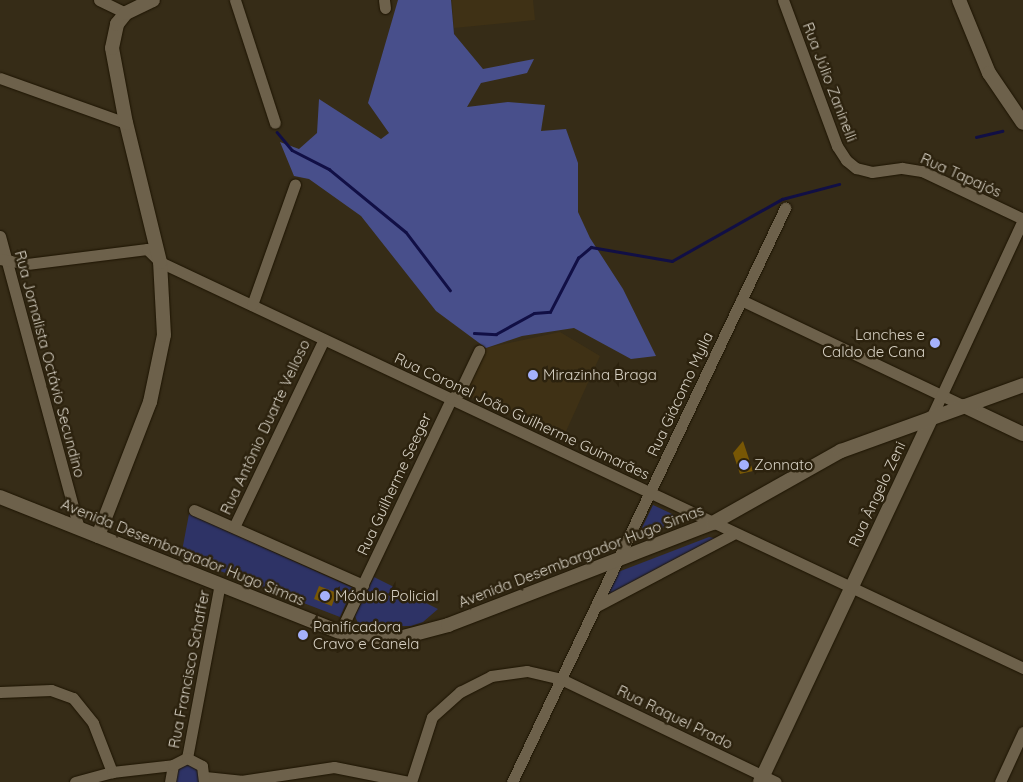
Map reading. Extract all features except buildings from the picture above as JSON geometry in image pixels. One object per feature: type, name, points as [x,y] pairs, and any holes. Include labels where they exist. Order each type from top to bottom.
[{"type":"main road","points":[[98,536],[150,402],[160,367],[165,314],[160,262],[126,123],[112,48],[117,24],[126,13],[153,0]]},
{"type":"main road","points":[[959,0],[989,73],[1023,123]]},
{"type":"main road","name":"Avenida Desembargador Hugo Simas","points":[[0,497],[340,632],[378,638],[416,636],[713,522],[828,457],[1023,384]]},
{"type":"main road","points":[[998,394],[996,408],[1001,424]]},
{"type":"main road","points":[[964,406],[1023,434]]},
{"type":"main road","name":"Rua Ângelo Zeni","points":[[766,780],[851,588],[930,418]]},
{"type":"street","points":[[99,0],[126,13]]},
{"type":"street","points":[[235,0],[275,123]]},
{"type":"street","name":"Rua Júlio Zaninelli","points":[[783,0],[837,146],[846,160],[856,168]]},
{"type":"street","points":[[0,78],[126,123]]},
{"type":"street","name":"Rua Tapajós","points":[[856,168],[872,172],[902,168],[922,171],[1023,219]]},
{"type":"street","points":[[252,305],[296,184]]},
{"type":"street","name":"Rua Giácomo Mylla","points":[[512,782],[785,208]]},
{"type":"street","name":"Rua Ângelo Zeni","points":[[930,418],[1023,219]]},
{"type":"street","name":"Rua Jornalista Octávio Secundino","points":[[0,236],[4,260],[79,528]]},
{"type":"street","name":"Rua Coronel João Guilherme Guimarães","points":[[4,260],[27,264],[141,249],[151,251],[160,262],[1023,668]]},
{"type":"street","points":[[741,300],[964,406]]},
{"type":"street","name":"Rua Antônio Duarte Velloso","points":[[234,527],[324,339]]},
{"type":"street","name":"Rua Guilherme Seeger","points":[[340,632],[451,399],[459,393],[479,351]]},
{"type":"street","points":[[194,510],[363,585]]},
{"type":"street","points":[[596,607],[736,533]]},
{"type":"street","name":"Rua Francisco Schaffer","points":[[187,758],[220,584]]},
{"type":"street","name":"Rua Raquel Prado","points":[[410,782],[432,717],[460,692],[491,676],[527,671],[561,679],[766,780]]},
{"type":"street","points":[[0,692],[50,690],[73,698],[93,723],[112,772]]},
{"type":"street","points":[[1000,782],[1023,732]]},
{"type":"street","points":[[75,782],[112,772],[173,765],[187,758],[198,762],[204,780],[241,781],[334,767],[410,782]]},
{"type":"street","points":[[170,782],[173,765]]},
{"type":"shaded area","points":[[398,0],[451,0],[454,34],[483,69],[534,59],[527,73],[481,83],[467,107],[508,102],[545,105],[541,131],[566,129],[578,163],[578,212],[590,238],[623,289],[656,356],[631,359],[574,328],[522,336],[486,348],[436,311],[361,216],[309,179],[294,176],[280,142],[299,149],[317,133],[319,99],[381,139],[389,133],[368,103]]},
{"type":"shaded area","points":[[452,0],[533,0],[535,20],[454,28]]},
{"type":"shaded area","name":"Mirazinha Braga","points":[[560,332],[600,356],[563,438],[465,394],[486,348]]},
{"type":"shaded area","points":[[653,505],[683,519],[636,540]]},
{"type":"shaded area","points":[[189,514],[353,588],[340,617],[181,556]]},
{"type":"shaded area","points":[[709,537],[718,539],[606,597],[618,572]]},
{"type":"shaded area","points":[[374,577],[438,609],[423,622],[411,626],[359,626],[355,616]]},
{"type":"shaded area","points":[[196,764],[201,782],[174,782],[178,765]]},
{"type":"waterway","points":[[976,137],[1002,131]]},
{"type":"waterway","points":[[277,132],[292,150],[329,169],[406,232],[450,290]]},
{"type":"waterway","points":[[474,333],[496,334],[534,313],[550,312],[578,258],[591,247],[672,261],[782,199],[839,184]]},
{"type":"place","name":"Lanches e Caldo de Cana","points":[[935,343]]},
{"type":"place","name":"Mirazinha Braga","points":[[533,375]]},
{"type":"place","name":"Zonnato","points":[[744,465]]},
{"type":"place","name":"Módulo Policial","points":[[325,596]]},
{"type":"place","name":"Panificadora Cravo e Canela","points":[[303,635]]}]
